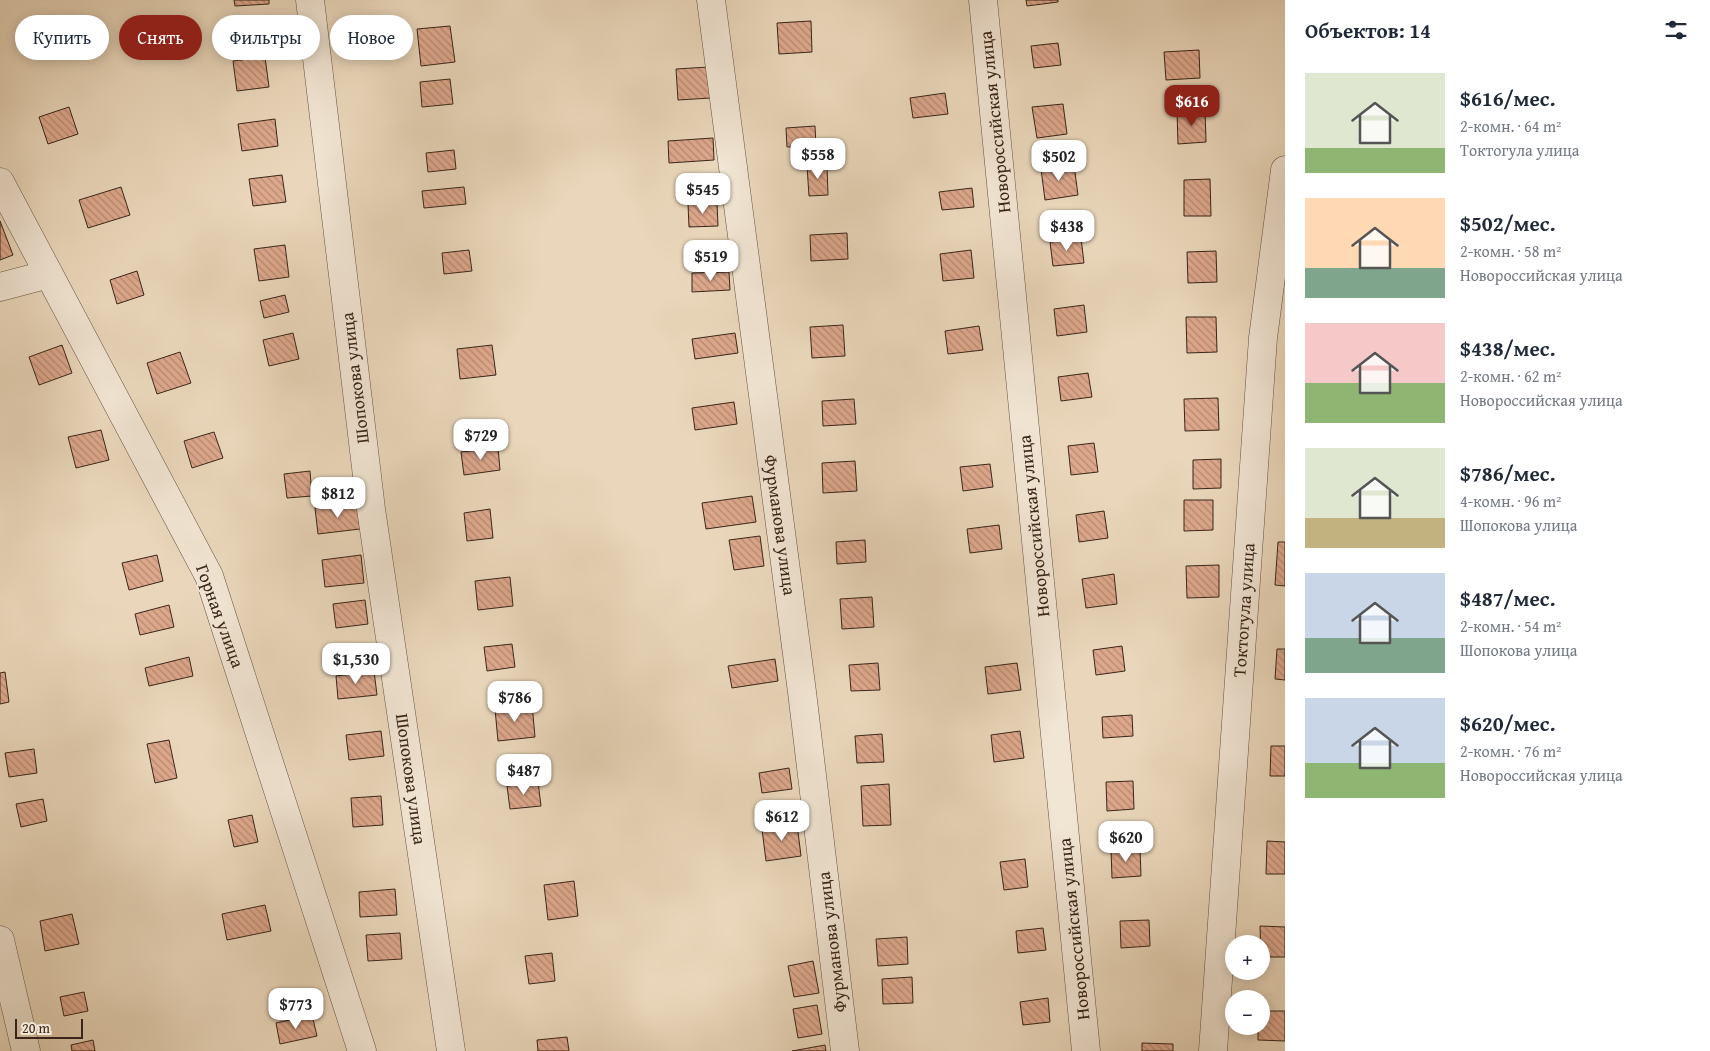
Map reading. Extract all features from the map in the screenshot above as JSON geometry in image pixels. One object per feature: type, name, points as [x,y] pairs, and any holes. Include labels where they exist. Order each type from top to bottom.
[{"type":"street","name":"Шопокова улица","points":[[310,0],[371,509],[451,1051]]},
{"type":"street","name":"Фурманова улица","points":[[711,0],[804,702],[845,1051]]},
{"type":"street","name":"Новороссийская улица","points":[[984,0],[1086,1051]]},
{"type":"street","name":"Токтогула улица","points":[[1213,1051],[1274,338],[1285,170]]},
{"type":"street","name":"Горная улица","points":[[0,182],[209,576],[362,1051]]},
{"type":"street","points":[[0,287],[49,274]]},
{"type":"street","points":[[0,940],[26,1051]]},
{"type":"building","points":[[234,0],[269,0],[269,4],[235,6]]},
{"type":"building","points":[[1026,0],[1058,0],[1058,2],[1027,6]]},
{"type":"building","points":[[811,21],[812,52],[779,54],[777,23]]},
{"type":"building","points":[[450,26],[455,62],[421,66],[417,29]]},
{"type":"building","points":[[1058,43],[1061,65],[1034,68],[1031,46]]},
{"type":"building","points":[[1199,50],[1200,78],[1166,80],[1164,52]]},
{"type":"building","points":[[265,60],[269,87],[237,91],[233,61]]},
{"type":"building","points":[[709,67],[711,98],[678,100],[676,69]]},
{"type":"building","points":[[450,79],[453,104],[422,107],[420,82]]},
{"type":"building","points":[[945,93],[948,114],[913,118],[910,98]]},
{"type":"building","points":[[1063,104],[1067,134],[1037,138],[1032,107]]},
{"type":"building","points":[[69,107],[78,134],[48,144],[39,117]]},
{"type":"building","points":[[1205,110],[1206,142],[1178,144],[1177,112]]},
{"type":"building","points":[[275,119],[278,146],[242,151],[238,124]]},
{"type":"building","points":[[815,126],[816,146],[787,147],[786,128]]},
{"type":"building","points":[[713,138],[714,160],[669,163],[668,141]]},
{"type":"building","points":[[454,150],[456,169],[428,172],[426,153]]},
{"type":"building","points":[[827,165],[828,195],[809,196],[807,166]]},
{"type":"building","points":[[1074,165],[1078,195],[1045,200],[1041,169]]},
{"type":"building","points":[[282,175],[286,202],[253,206],[249,179]]},
{"type":"building","points":[[1210,179],[1211,216],[1184,216],[1184,180]]},
{"type":"building","points":[[121,187],[130,215],[88,228],[79,200]]},
{"type":"building","points":[[464,187],[466,204],[424,208],[422,191]]},
{"type":"building","points":[[972,188],[974,207],[942,210],[939,192]]},
{"type":"building","points":[[717,203],[718,226],[689,227],[688,204]]},
{"type":"building","points":[[0,221],[13,255],[0,260]]},
{"type":"building","points":[[847,233],[848,259],[811,261],[810,235]]},
{"type":"building","points":[[1081,238],[1084,263],[1053,266],[1050,242]]},
{"type":"building","points":[[285,245],[289,277],[259,281],[254,249]]},
{"type":"building","points":[[469,250],[472,271],[444,274],[442,253]]},
{"type":"building","points":[[971,250],[974,278],[943,281],[940,254]]},
{"type":"building","points":[[1216,251],[1217,282],[1188,283],[1187,252]]},
{"type":"building","points":[[137,271],[144,295],[117,304],[110,280]]},
{"type":"building","points":[[729,272],[730,290],[692,292],[692,273]]},
{"type":"building","points":[[285,295],[289,312],[264,318],[260,301]]},
{"type":"building","points":[[1084,305],[1087,332],[1057,336],[1054,309]]},
{"type":"building","points":[[1186,317],[1216,317],[1217,352],[1187,353]]},
{"type":"building","points":[[843,325],[845,356],[812,358],[810,327]]},
{"type":"building","points":[[979,326],[983,350],[948,354],[945,331]]},
{"type":"building","points":[[293,333],[299,359],[269,366],[263,340]]},
{"type":"building","points":[[735,333],[738,353],[695,359],[692,339]]},
{"type":"building","points":[[62,345],[72,373],[39,385],[29,357]]},
{"type":"building","points":[[492,345],[496,375],[460,379],[457,349]]},
{"type":"building","points":[[180,352],[191,383],[157,394],[147,363]]},
{"type":"building","points":[[1088,373],[1092,397],[1061,401],[1058,377]]},
{"type":"building","points":[[1218,398],[1219,430],[1185,431],[1184,399]]},
{"type":"building","points":[[854,399],[856,424],[823,426],[822,401]]},
{"type":"building","points":[[734,402],[737,424],[695,430],[692,408]]},
{"type":"building","points":[[101,430],[109,460],[76,468],[68,437]]},
{"type":"building","points":[[214,432],[223,458],[192,468],[184,441]]},
{"type":"building","points":[[1094,443],[1098,472],[1071,475],[1068,446]]},
{"type":"building","points":[[498,448],[500,470],[464,475],[461,452]]},
{"type":"building","points":[[1221,459],[1221,488],[1193,489],[1193,460]]},
{"type":"building","points":[[855,461],[857,491],[823,493],[822,463]]},
{"type":"building","points":[[990,464],[993,487],[963,491],[960,467]]},
{"type":"building","points":[[310,471],[312,496],[287,498],[284,474]]},
{"type":"building","points":[[752,496],[756,522],[706,529],[702,503]]},
{"type":"building","points":[[1184,500],[1213,500],[1213,530],[1184,531]]},
{"type":"building","points":[[357,503],[360,529],[318,534],[315,508]]},
{"type":"building","points":[[490,509],[493,538],[467,541],[464,513]]},
{"type":"building","points":[[1104,511],[1108,538],[1079,542],[1076,515]]},
{"type":"building","points":[[999,525],[1002,549],[970,553],[967,529]]},
{"type":"building","points":[[760,536],[764,566],[734,570],[729,540]]},
{"type":"building","points":[[865,540],[866,562],[837,564],[836,542]]},
{"type":"building","points":[[1278,542],[1285,542],[1285,586],[1275,585]]},
{"type":"building","points":[[157,555],[163,581],[129,590],[122,563]]},
{"type":"building","points":[[361,555],[364,583],[325,587],[322,560]]},
{"type":"building","points":[[1219,565],[1219,597],[1187,598],[1186,566]]},
{"type":"building","points":[[1114,574],[1117,604],[1086,608],[1082,579]]},
{"type":"building","points":[[510,577],[513,606],[478,610],[475,581]]},
{"type":"building","points":[[872,597],[874,627],[842,629],[840,599]]},
{"type":"building","points":[[365,600],[368,624],[336,628],[333,604]]},
{"type":"building","points":[[169,605],[174,627],[140,635],[135,614]]},
{"type":"building","points":[[512,644],[515,667],[487,671],[484,647]]},
{"type":"building","points":[[1122,646],[1125,671],[1096,675],[1093,650]]},
{"type":"building","points":[[1277,649],[1285,649],[1285,680],[1275,679]]},
{"type":"building","points":[[189,657],[193,676],[149,686],[145,668]]},
{"type":"building","points":[[775,659],[778,681],[732,688],[728,666]]},
{"type":"building","points":[[878,663],[880,690],[851,691],[849,665]]},
{"type":"building","points":[[1017,663],[1021,690],[988,694],[985,667]]},
{"type":"building","points":[[374,671],[377,695],[338,699],[336,676]]},
{"type":"building","points":[[5,672],[9,702],[0,704],[0,673]]},
{"type":"building","points":[[532,704],[535,737],[498,741],[495,709]]},
{"type":"building","points":[[1132,715],[1133,736],[1103,738],[1102,717]]},
{"type":"building","points":[[381,731],[384,756],[349,760],[346,735]]},
{"type":"building","points":[[1020,731],[1024,758],[994,762],[991,735]]},
{"type":"building","points":[[882,734],[884,762],[857,763],[855,736]]},
{"type":"building","points":[[169,740],[177,778],[155,783],[147,744]]},
{"type":"building","points":[[1271,746],[1285,746],[1285,776],[1270,776]]},
{"type":"building","points":[[34,749],[37,773],[9,777],[5,753]]},
{"type":"building","points":[[789,768],[792,789],[762,793],[759,773]]},
{"type":"building","points":[[1133,781],[1134,809],[1107,811],[1106,782]]},
{"type":"building","points":[[538,782],[541,806],[510,809],[507,786]]},
{"type":"building","points":[[889,784],[891,825],[863,826],[861,786]]},
{"type":"building","points":[[381,796],[383,825],[353,827],[351,798]]},
{"type":"building","points":[[43,799],[47,821],[21,827],[16,804]]},
{"type":"building","points":[[252,815],[258,842],[234,847],[228,820]]},
{"type":"building","points":[[797,824],[801,856],[766,861],[762,829]]},
{"type":"building","points":[[1267,841],[1285,842],[1285,874],[1266,874]]},
{"type":"building","points":[[1140,849],[1141,876],[1112,878],[1111,850]]},
{"type":"building","points":[[1025,859],[1028,887],[1004,890],[1000,862]]},
{"type":"building","points":[[574,881],[578,916],[548,920],[544,885]]},
{"type":"building","points":[[395,889],[397,915],[360,917],[359,892]]},
{"type":"building","points":[[265,905],[271,931],[227,940],[222,914]]},
{"type":"building","points":[[72,914],[79,944],[45,951],[40,921]]},
{"type":"building","points":[[1149,920],[1150,946],[1121,948],[1120,921]]},
{"type":"building","points":[[1260,926],[1285,927],[1285,957],[1270,957],[1270,935],[1260,935]]},
{"type":"building","points":[[1043,928],[1046,950],[1018,953],[1016,931]]},
{"type":"building","points":[[400,933],[402,959],[368,961],[366,935]]},
{"type":"building","points":[[907,937],[908,964],[878,966],[876,939]]},
{"type":"building","points":[[552,953],[555,981],[529,984],[525,956]]},
{"type":"building","points":[[813,961],[819,993],[794,997],[788,966]]},
{"type":"building","points":[[912,977],[913,1003],[883,1004],[882,979]]},
{"type":"building","points":[[84,992],[88,1011],[64,1016],[60,997]]},
{"type":"building","points":[[1048,998],[1050,1022],[1023,1025],[1020,1002]]},
{"type":"building","points":[[817,1005],[822,1034],[798,1038],[793,1009]]},
{"type":"building","points":[[1270,1011],[1285,1011],[1285,1041],[1258,1040],[1258,1035],[1270,1035]]},
{"type":"building","points":[[312,1015],[317,1036],[280,1044],[276,1023]]},
{"type":"building","points":[[567,1037],[569,1051],[538,1051],[537,1040]]},
{"type":"building","points":[[93,1040],[95,1051],[72,1051],[71,1045]]},
{"type":"building","points":[[1142,1043],[1173,1044],[1173,1051],[1142,1051]]},
{"type":"building","points":[[825,1045],[826,1051],[792,1051]]}]
